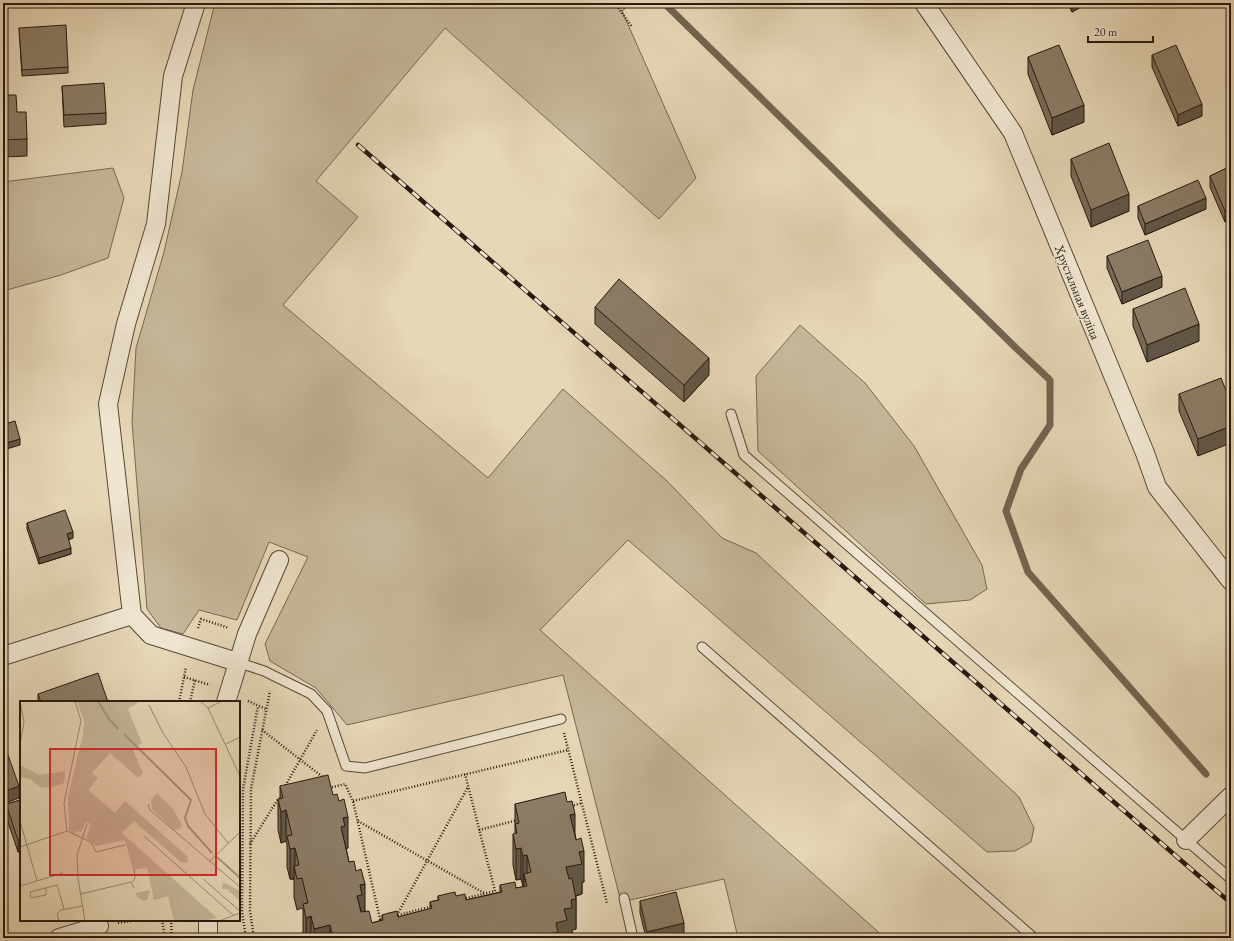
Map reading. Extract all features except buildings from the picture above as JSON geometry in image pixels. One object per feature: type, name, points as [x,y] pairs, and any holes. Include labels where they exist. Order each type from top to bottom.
[{"type":"street","points":[[196,3],[173,76],[156,224],[126,324],[108,404],[132,615],[151,635],[238,662]]},
{"type":"street","name":"Хрустальная вуліца","points":[[924,3],[1013,133],[1145,453],[1157,487],[1231,581]]},
{"type":"street","points":[[226,701],[247,634],[279,560]]},
{"type":"street","points":[[3,656],[132,615]]},
{"type":"street","points":[[1186,840],[1231,796]]},
{"type":"street","points":[[208,921],[208,938]]},
{"type":"street","points":[[59,938],[99,926]]},
{"type":"lane","points":[[731,414],[744,455],[1231,879]]},
{"type":"lane","points":[[702,647],[1034,938]]},
{"type":"lane","points":[[238,662],[264,671],[311,694],[327,712],[346,766],[365,768],[561,720]]},
{"type":"lane","points":[[624,898],[633,938]]},
{"type":"path","points":[[615,3],[632,27]]},
{"type":"path","points":[[190,701],[195,680]]},
{"type":"path","points":[[254,938],[250,911],[251,789],[270,688],[277,692]]},
{"type":"path","points":[[246,938],[242,912],[243,789],[258,706]]},
{"type":"path","points":[[561,720],[608,906]]},
{"type":"path","points":[[250,844],[278,799],[319,727]]},
{"type":"path","points":[[262,730],[336,786]]},
{"type":"path","points":[[353,801],[568,750]]},
{"type":"path","points":[[463,899],[495,891],[465,774]]},
{"type":"path","points":[[328,788],[345,784],[353,801],[380,919],[386,918]]},
{"type":"path","points":[[397,915],[468,786]]},
{"type":"path","points":[[278,799],[285,797]]},
{"type":"path","points":[[568,807],[582,803]]},
{"type":"path","points":[[479,830],[524,818]]},
{"type":"path","points":[[358,820],[484,894]]},
{"type":"path","points":[[392,916],[434,906]]},
{"type":"path","points":[[162,921],[164,938]]},
{"type":"path","points":[[171,921],[172,938]]},
{"type":"shaded area","points":[[215,3],[632,3],[622,11],[696,178],[659,219],[445,28],[316,181],[358,217],[283,305],[488,478],[563,389],[667,481],[722,538],[756,553],[1019,797],[1034,828],[1031,842],[1015,851],[987,852],[628,540],[540,630],[885,938],[738,938],[724,879],[621,902],[563,675],[347,725],[316,688],[270,661],[265,644],[308,557],[269,542],[237,620],[199,610],[183,634],[161,628],[147,609],[132,422],[136,348],[164,252],[182,172],[193,90]]},
{"type":"shaded area","points":[[113,168],[124,198],[108,258],[61,275],[3,291],[3,182]]},
{"type":"shaded area","points":[[800,325],[865,383],[914,446],[982,565],[987,589],[970,600],[926,604],[758,451],[756,376]]},
{"type":"waterway","points":[[664,3],[1050,380],[1050,425],[1021,469],[1006,511],[1028,572],[1206,774]]},
{"type":"railway","points":[[358,145],[1231,903]]}]
